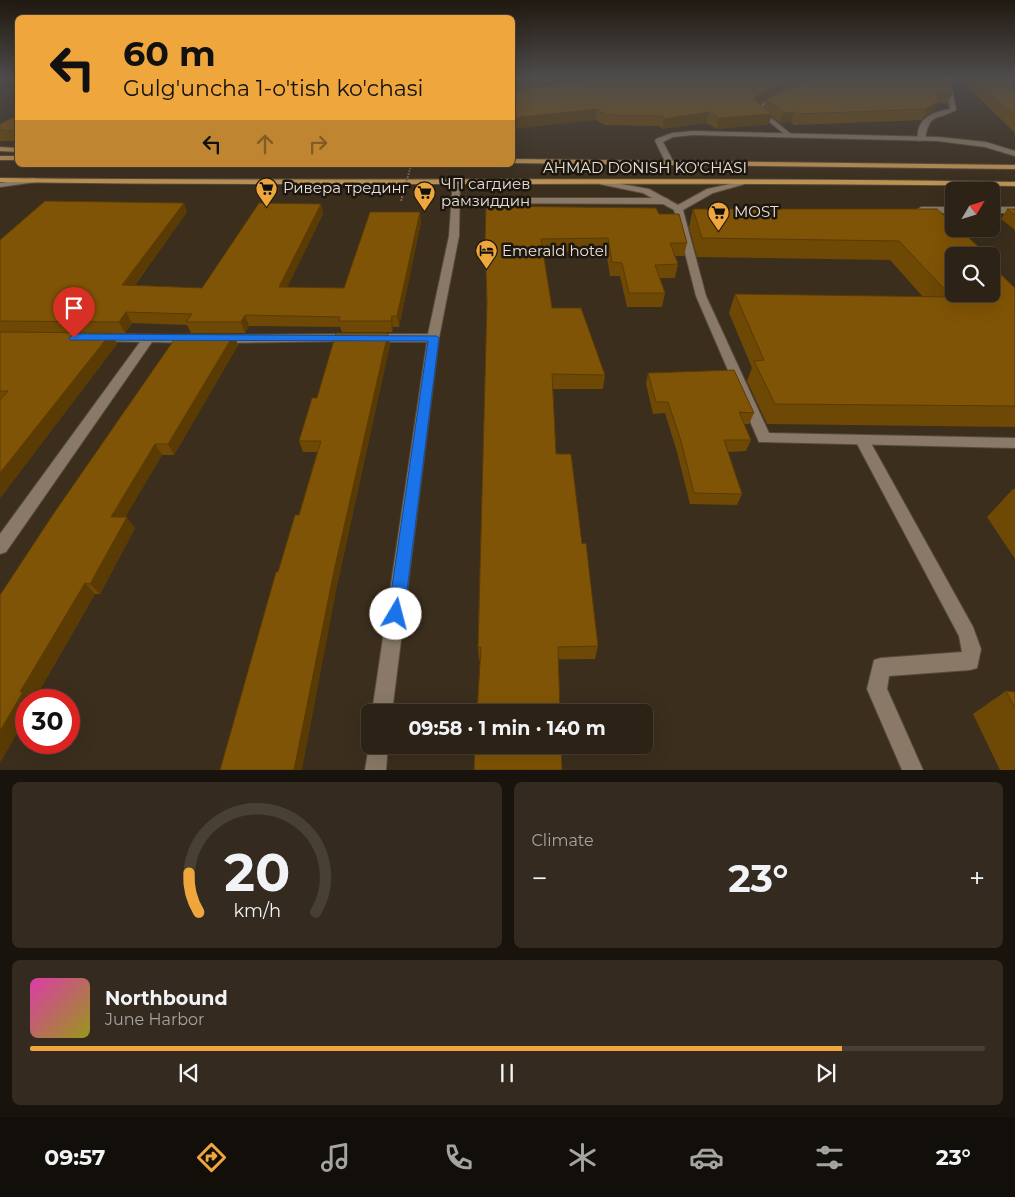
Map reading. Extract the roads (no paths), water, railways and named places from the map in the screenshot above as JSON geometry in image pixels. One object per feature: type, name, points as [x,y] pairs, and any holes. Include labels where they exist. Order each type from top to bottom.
[{"type":"main road","points":[[0,149],[15,150]]},
{"type":"main road","points":[[0,158],[15,158]]},
{"type":"main road","name":"AHMAD DONISH KO'CHASI","points":[[515,161],[1015,167]]},
{"type":"main road","name":"AHMAD DONISH KO'CHASI","points":[[34,180],[456,182],[883,181],[1015,184]]},
{"type":"street","points":[[761,113],[789,135]]},
{"type":"street","points":[[921,139],[924,123],[929,116],[941,113]]},
{"type":"street","points":[[670,163],[659,141],[668,136],[693,133],[969,142],[1000,148],[1015,154]]},
{"type":"street","points":[[1,181],[34,180]]},
{"type":"street","points":[[383,704],[434,338],[454,236],[456,182]]},
{"type":"street","points":[[602,182],[646,191],[666,201],[678,210],[698,210]]},
{"type":"street","points":[[678,210],[710,191],[748,182]]},
{"type":"street","points":[[455,201],[666,201]]},
{"type":"street","points":[[678,210],[701,296],[764,438],[1015,443]]},
{"type":"street","points":[[914,210],[945,210]]},
{"type":"street","points":[[1000,210],[1015,210]]},
{"type":"street","points":[[89,338],[434,338]]},
{"type":"street","points":[[0,547],[148,339]]},
{"type":"street","points":[[862,440],[967,633],[972,649],[970,661],[881,667],[877,689],[913,770]]},
{"type":"street","points":[[374,770],[377,754]]},
{"type":"place","name":"Ривера трединг","points":[[267,207]]},
{"type":"place","name":"ЧП сагдиев рамзиддин","points":[[425,212]]},
{"type":"place","name":"MOST","points":[[718,231]]},
{"type":"place","name":"Emerald hotel","points":[[486,270]]}]
